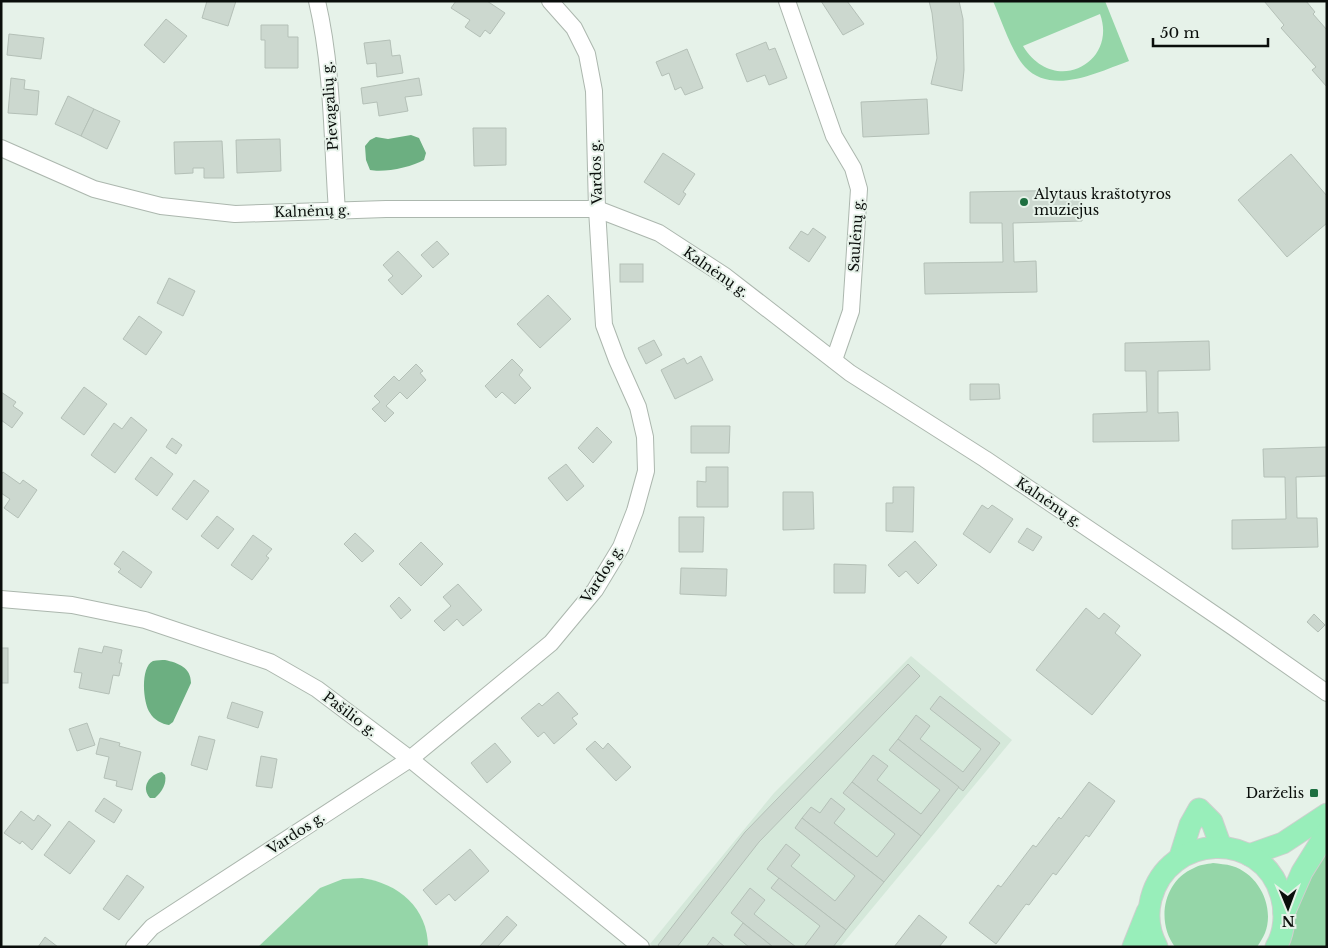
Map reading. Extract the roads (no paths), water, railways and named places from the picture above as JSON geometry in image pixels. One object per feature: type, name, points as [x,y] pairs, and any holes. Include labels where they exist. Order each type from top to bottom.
[{"type":"main road","points":[[1180,857],[1190,825],[1199,809],[1212,822],[1221,847]]},
{"type":"main road","points":[[1249,855],[1282,843],[1327,814]]},
{"type":"main road","points":[[1284,913],[1302,872],[1327,832]]},
{"type":"main road","points":[[1133,947],[1153,890],[1169,866],[1180,857],[1193,851],[1221,847],[1249,855],[1267,870],[1274,879],[1283,902],[1284,913],[1283,929],[1276,947]]},
{"type":"main road","points":[[1149,904],[1150,930],[1157,947]]},
{"type":"street","name":"Pievagalių g.","points":[[317,1],[321,18],[328,77],[337,211]]},
{"type":"street","name":"Vardos g.","points":[[134,947],[152,927],[410,759],[551,643],[595,590],[621,547],[635,511],[646,471],[645,436],[638,407],[604,325],[597,209],[594,90],[587,54],[574,28],[550,1]]},
{"type":"street","name":"Saulėnų g.","points":[[787,1],[834,136],[853,168],[858,189],[851,311],[834,360]]},
{"type":"street","name":"Kalnėnų g.","points":[[1,148],[94,189],[161,206],[235,214],[386,209],[597,209],[660,233],[725,276],[850,372],[985,459],[1233,626],[1327,693]]},
{"type":"street","name":"Pašilio g.","points":[[1,599],[72,605],[145,620],[270,662],[317,689],[410,759],[641,947]]},
{"type":"place","name":"Alytaus kraštotyros muziejus","points":[[1024,202]]},
{"type":"place","name":"Darželis","points":[[1314,793]]}]
